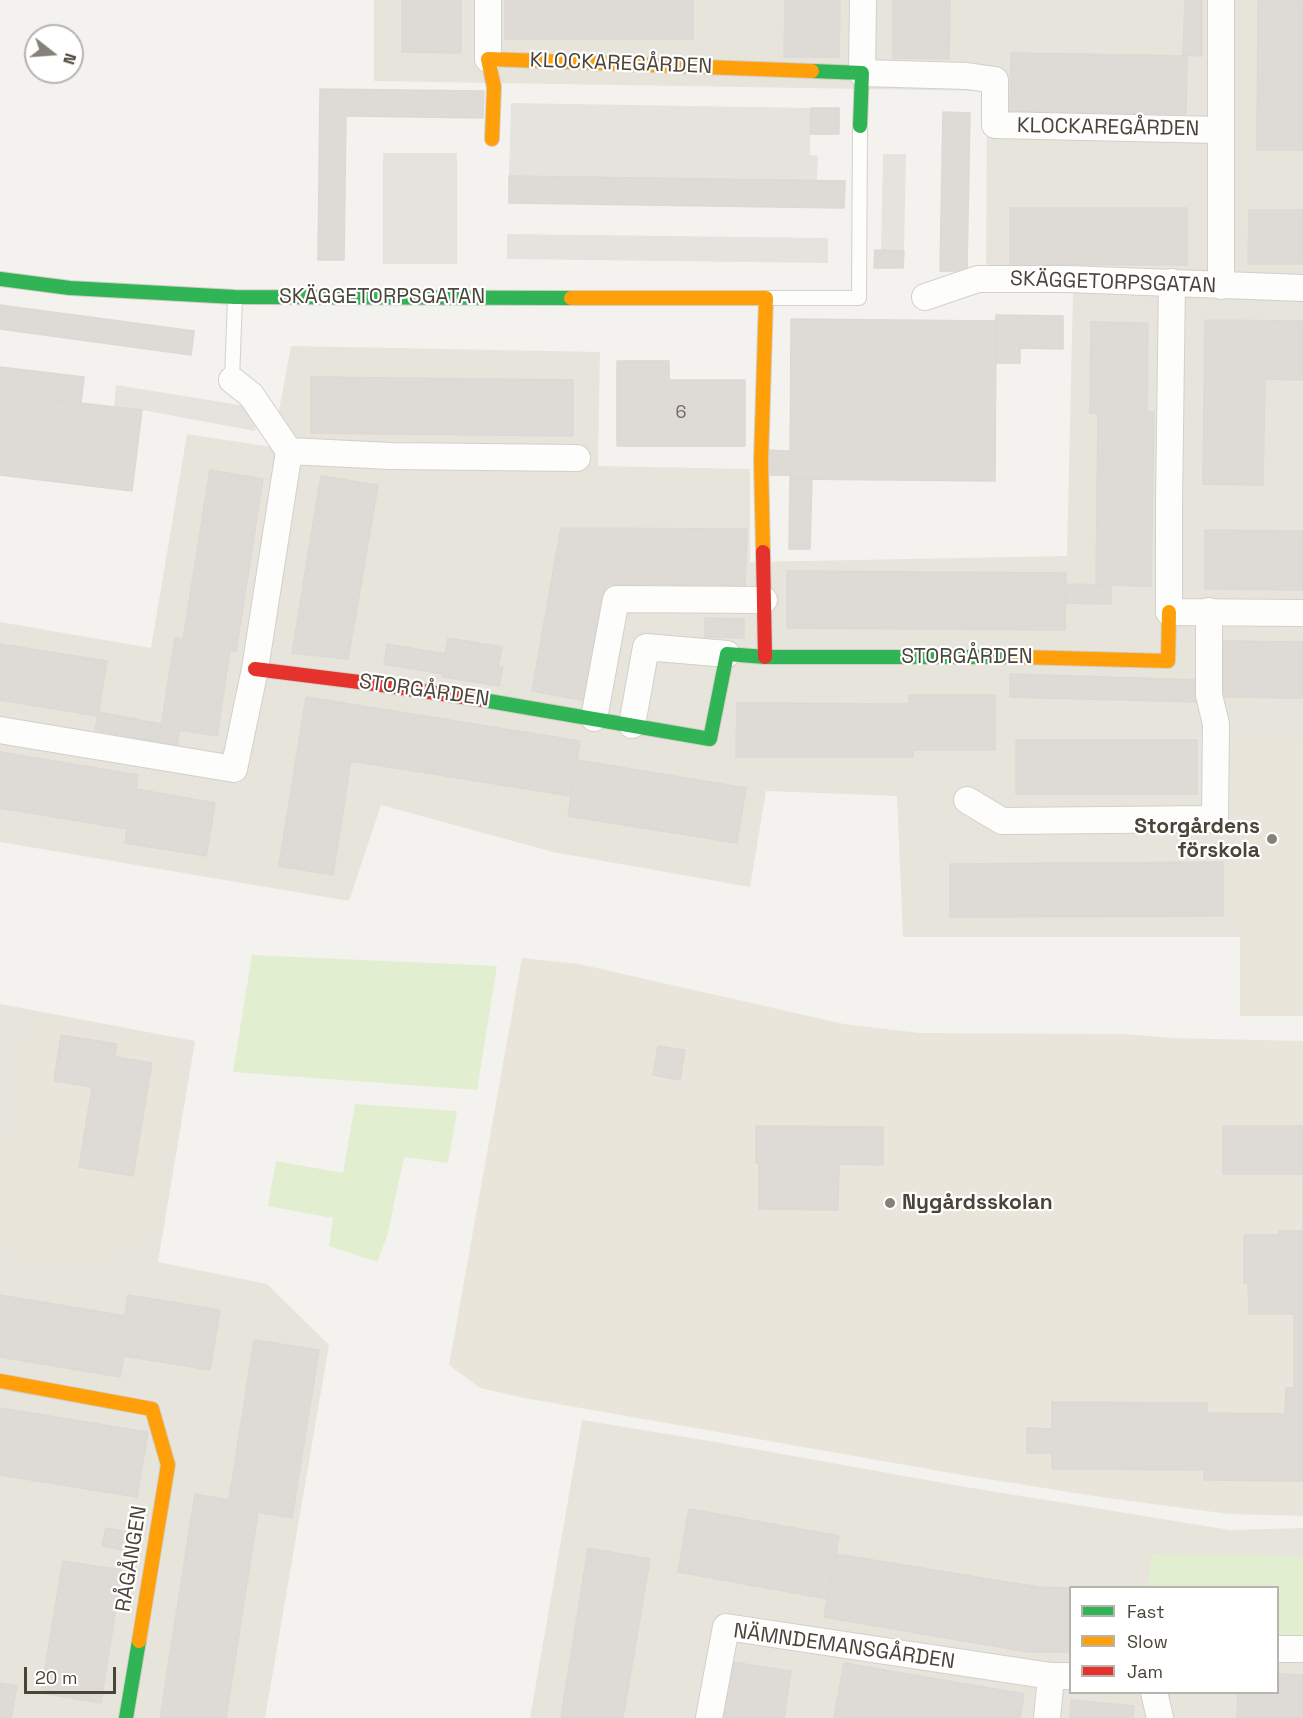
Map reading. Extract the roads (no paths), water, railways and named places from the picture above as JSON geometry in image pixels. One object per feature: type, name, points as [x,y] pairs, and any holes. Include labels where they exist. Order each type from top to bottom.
[{"type":"street","points":[[488,0],[488,59],[494,87],[492,140]]},
{"type":"street","points":[[860,126],[863,0]]},
{"type":"street","name":"KLOCKAREGÅRDEN","points":[[1221,0],[1221,286]]},
{"type":"street","name":"KLOCKAREGÅRDEN","points":[[488,59],[967,76],[995,80],[995,126],[1220,130]]},
{"type":"street","name":"SKÄGGETORPSGATAN","points":[[0,279],[70,288],[235,297],[766,298]]},
{"type":"street","name":"SKÄGGETORPSGATAN","points":[[925,297],[978,279],[1068,279],[1303,288]]},
{"type":"street","points":[[1168,661],[1172,282]]},
{"type":"street","points":[[765,657],[760,461],[766,298]]},
{"type":"street","points":[[0,730],[234,769],[255,669],[289,451],[251,395],[232,380]]},
{"type":"street","points":[[289,451],[391,456],[577,458]]},
{"type":"street","points":[[594,718],[616,599],[764,600]]},
{"type":"street","points":[[968,800],[1002,820],[1215,819],[1216,724],[1209,695],[1209,611]]},
{"type":"street","points":[[1169,612],[1303,612]]},
{"type":"street","name":"STORGÅRDEN","points":[[632,724],[646,647],[765,657],[1008,657],[1209,662]]},
{"type":"street","name":"STORGÅRDEN","points":[[255,669],[387,685],[632,724],[710,740],[727,654]]},
{"type":"street","name":"RÅGÅNGEN","points":[[0,1381],[152,1409],[168,1465],[126,1718]]},
{"type":"street","name":"NÄMNDEMANSGÅRDEN","points":[[709,1718],[726,1627],[816,1642],[1061,1676],[1047,1718]]},
{"type":"street","points":[[1279,1649],[1303,1649]]},
{"type":"street","points":[[1154,1694],[1160,1718]]},
{"type":"lane","points":[[766,298],[859,298],[860,126]]},
{"type":"lane","points":[[232,380],[235,297]]},
{"type":"place","name":"Storgårdens förskola","points":[[1272,839]]},
{"type":"place","name":"Nygårdsskolan","points":[[890,1203]]}]
